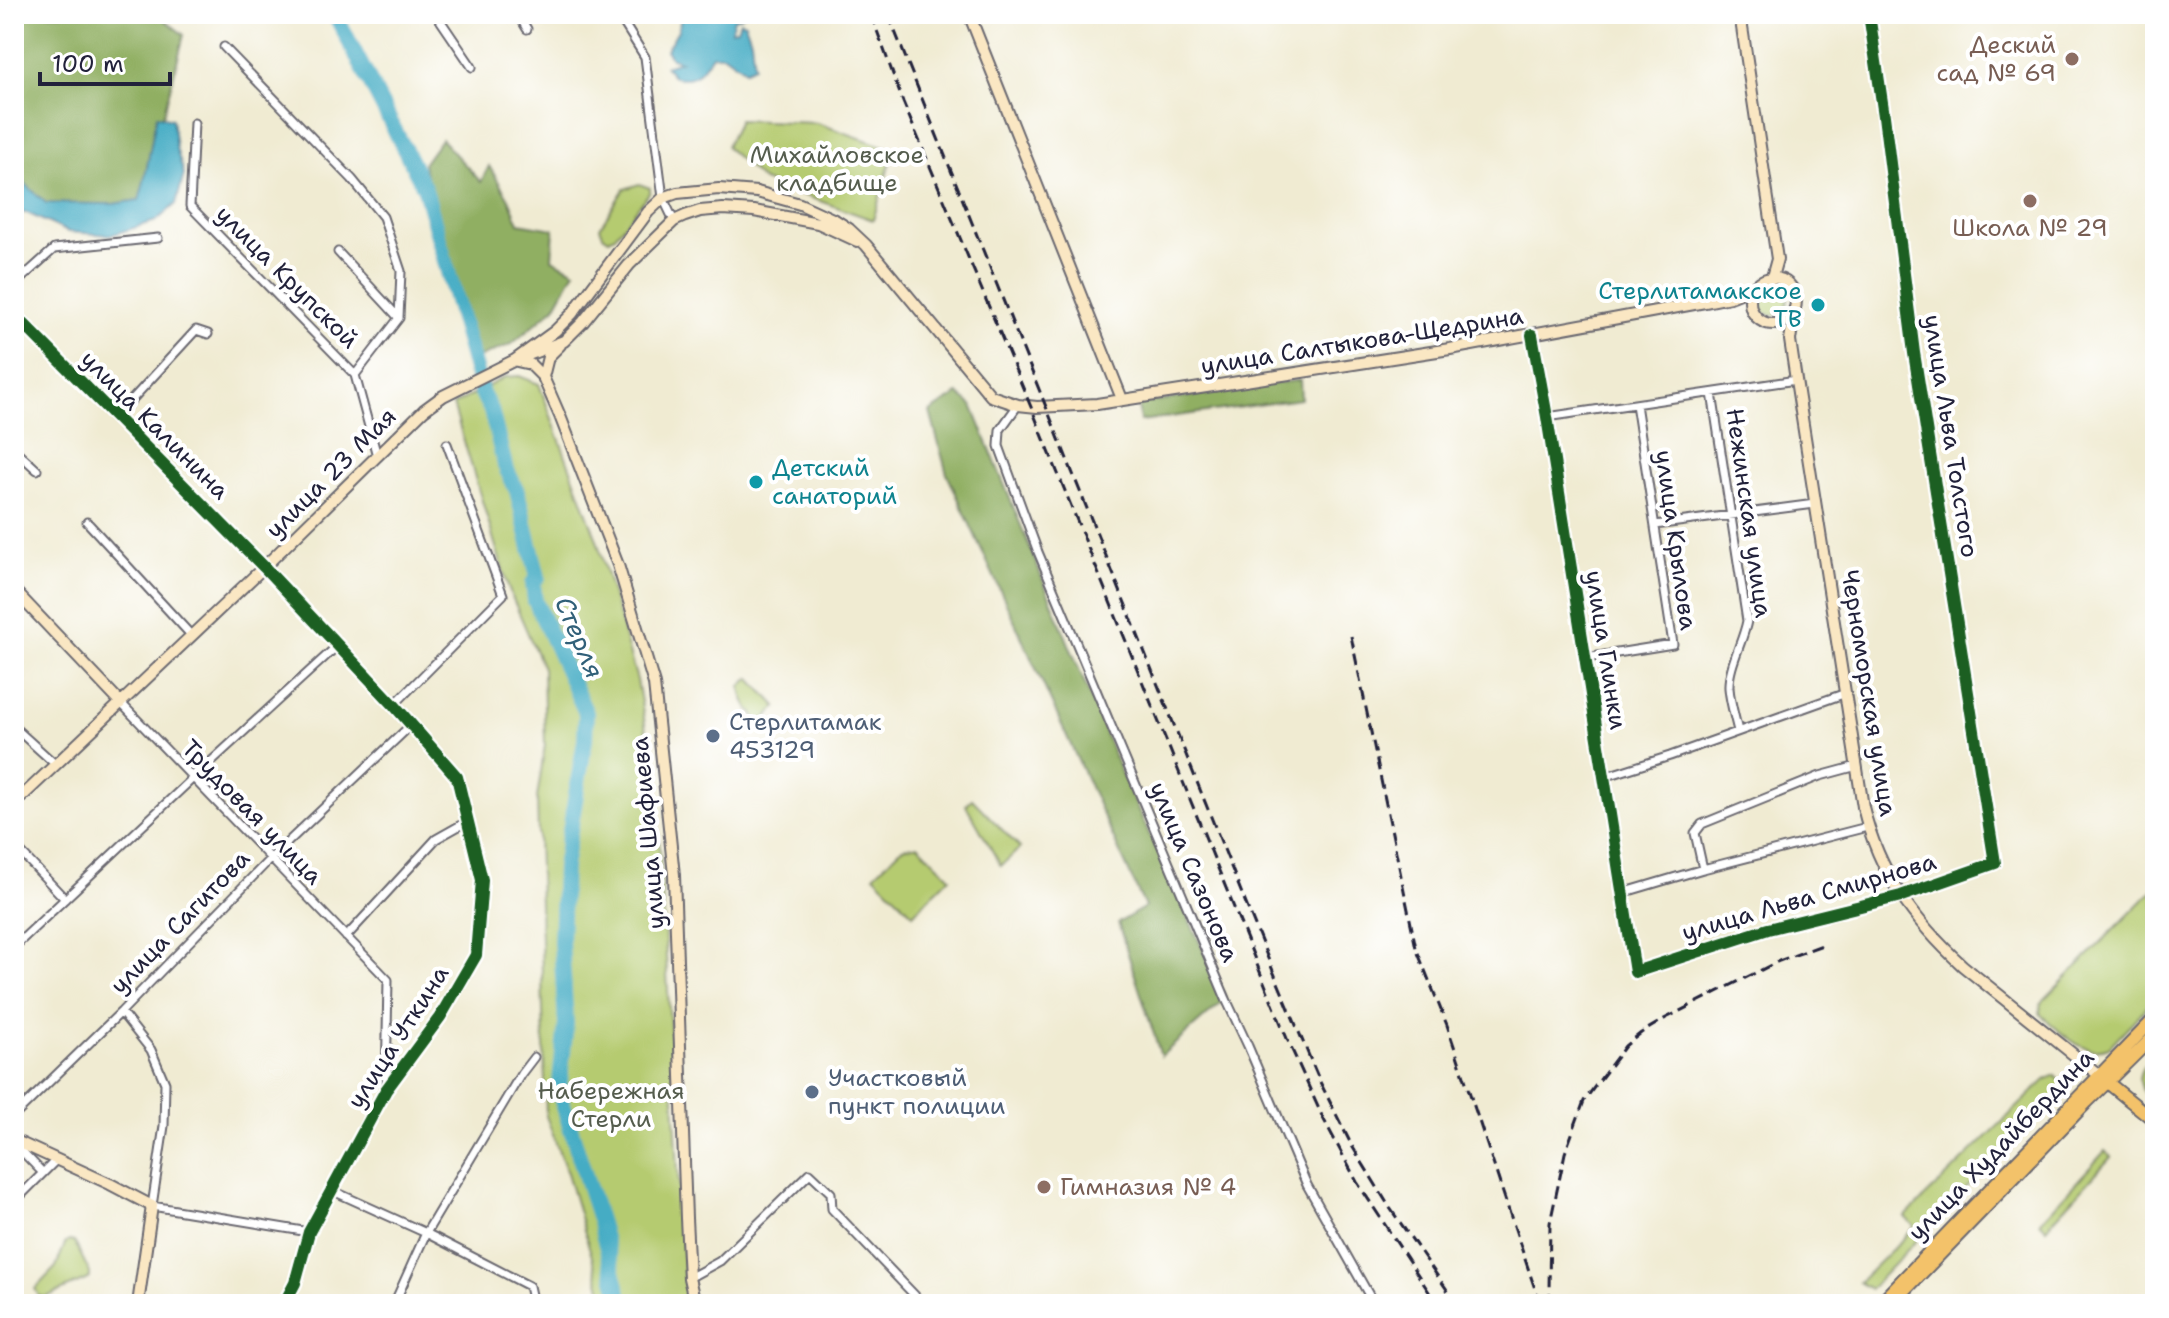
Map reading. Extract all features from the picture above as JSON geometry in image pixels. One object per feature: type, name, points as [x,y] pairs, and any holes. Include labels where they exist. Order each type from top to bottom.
[{"type":"main road","points":[[969,14],[1122,399]]},
{"type":"main road","points":[[1740,14],[1777,259],[1796,294],[1795,309],[1785,321],[1771,324]]},
{"type":"main road","points":[[515,360],[555,331],[572,314],[648,212],[663,198],[677,193],[719,189],[757,192],[800,204],[835,220],[866,245]]},
{"type":"main road","points":[[543,377],[548,357],[583,322],[629,265],[674,221],[700,211],[754,211],[818,223],[866,245]]},
{"type":"main road","name":"улица Салтыкова-Щедрина","points":[[866,245],[991,396],[1018,405],[1037,407],[1097,404],[1532,335],[1730,297],[1753,288]]},
{"type":"main road","points":[[1772,277],[1777,259]]},
{"type":"main road","points":[[1790,340],[1771,324],[1758,319],[1749,301],[1758,282],[1772,277],[1793,287]]},
{"type":"main road","points":[[1730,297],[1750,307]]},
{"type":"main road","name":"Черноморская улица","points":[[1795,309],[1790,340],[1796,380],[1867,827],[1878,857],[1918,920],[1963,966],[2103,1079]]},
{"type":"main road","points":[[572,314],[576,321],[583,322]]},
{"type":"main road","points":[[515,360],[564,341]]},
{"type":"main road","points":[[515,360],[530,364],[543,377]]},
{"type":"main road","name":"улица 23 Мая","points":[[14,804],[424,410],[443,396],[515,360]]},
{"type":"main road","name":"улица Шафиева","points":[[543,377],[618,565],[654,684],[674,875],[689,1278],[695,1304]]},
{"type":"main road","name":"Трудовая улица","points":[[14,590],[120,702]]},
{"type":"main road","name":"улица Худайбердина","points":[[1879,1304],[2103,1079],[2155,1018]]},
{"type":"main road","name":"улица Худайбердина","points":[[1892,1304],[2087,1102],[2103,1079],[2155,1035]]},
{"type":"main road","points":[[2103,1079],[2155,1121]]},
{"type":"main road","points":[[14,1141],[152,1206],[138,1304]]},
{"type":"street","points":[[436,14],[472,67]]},
{"type":"street","points":[[518,14],[527,29]]},
{"type":"street","points":[[618,14],[645,57],[663,198],[674,221]]},
{"type":"street","name":"улица Льва Толстого","points":[[1869,14],[1914,353],[1995,863]]},
{"type":"street","points":[[224,47],[352,179],[383,217],[401,271],[399,318],[355,375]]},
{"type":"street","name":"улица Крупской","points":[[194,123],[190,206],[355,375],[377,456]]},
{"type":"street","points":[[14,285],[54,249],[158,238]]},
{"type":"street","points":[[338,252],[399,318]]},
{"type":"street","name":"улица Калинина","points":[[14,314],[264,567]]},
{"type":"street","points":[[116,417],[196,330],[208,334]]},
{"type":"street","name":"улица Глинки","points":[[1532,335],[1635,972]]},
{"type":"street","points":[[1547,417],[1796,380]]},
{"type":"street","name":"Нежинская улица","points":[[1712,393],[1747,621],[1730,677],[1729,690],[1738,731]]},
{"type":"street","name":"улица Крылова","points":[[1586,658],[1673,644],[1636,404]]},
{"type":"street","name":"улица Сазонова","points":[[1018,405],[1000,430],[999,446],[1038,552],[1307,1185],[1374,1304]]},
{"type":"street","points":[[394,705],[503,595],[447,444]]},
{"type":"street","points":[[14,449],[37,470]]},
{"type":"street","points":[[1655,525],[1815,504]]},
{"type":"street","points":[[87,522],[191,635]]},
{"type":"street","name":"улица Уткина","points":[[264,567],[457,777],[482,880],[476,955],[440,1017],[386,1090],[309,1232],[295,1283],[284,1304]]},
{"type":"street","points":[[14,947],[337,646]]},
{"type":"street","points":[[1604,777],[1846,693]]},
{"type":"street","name":"Трудовая улица","points":[[120,702],[388,980],[386,1090]]},
{"type":"street","name":"улица Сагитова","points":[[14,1116],[121,1012],[270,859],[411,725]]},
{"type":"street","points":[[14,727],[55,764]]},
{"type":"street","points":[[1703,869],[1695,833],[1702,824],[1820,776],[1857,766]]},
{"type":"street","points":[[346,937],[436,839],[468,821]]},
{"type":"street","points":[[1622,893],[1867,827]]},
{"type":"street","points":[[14,845],[65,899]]},
{"type":"street","name":"улица Льва Смирнова","points":[[1635,972],[1768,929],[1901,896],[1995,863]]},
{"type":"street","points":[[121,1012],[151,1050],[165,1083],[164,1126],[152,1206],[309,1232]]},
{"type":"street","points":[[394,1304],[426,1233],[534,1057]]},
{"type":"street","points":[[14,1141],[43,1173]]},
{"type":"street","points":[[14,1202],[56,1160]]},
{"type":"street","points":[[689,1278],[720,1261],[810,1173],[831,1193],[832,1209],[923,1304]]},
{"type":"street","points":[[331,1190],[426,1233],[529,1286],[533,1304]]},
{"type":"green space","points":[[14,14],[157,14],[184,35],[163,116],[165,169],[155,200],[46,211],[14,199]]},
{"type":"green space","name":"Михайловское кладбище","points":[[739,120],[817,123],[894,150],[873,220],[763,181],[726,147]]},
{"type":"green space","points":[[441,139],[481,182],[489,166],[519,223],[554,229],[552,259],[575,271],[555,307],[512,344],[478,358],[423,164]]},
{"type":"green space","points":[[639,184],[650,188],[650,192],[615,236],[609,239],[600,227],[624,189]]},
{"type":"green space","points":[[1773,285],[1784,289],[1788,300],[1784,311],[1773,315],[1762,311],[1758,300],[1762,289]]},
{"type":"green space","name":"Набережная Стерли","points":[[519,376],[539,384],[597,540],[637,680],[660,848],[685,1294],[689,1304],[606,1304],[567,1173],[546,1116],[537,798],[545,745],[543,668],[509,590],[453,405],[505,377]]},
{"type":"green space","points":[[1300,380],[1301,399],[1140,421],[1138,404]]},
{"type":"green space","points":[[958,394],[972,405],[1122,775],[1226,999],[1161,1056],[1118,923],[1145,907],[947,474],[930,412]]},
{"type":"green space","points":[[750,678],[777,707],[761,723],[743,697],[741,686]]},
{"type":"green space","points":[[972,799],[1020,848],[1001,866],[966,805]]},
{"type":"green space","points":[[918,845],[950,877],[913,914],[874,875],[902,848]]},
{"type":"green space","points":[[2155,888],[2155,998],[2109,1047],[2090,1049],[2080,1046],[2040,1014],[2041,1003]]},
{"type":"green space","points":[[2155,1052],[2155,1104],[2142,1091],[2139,1078],[2144,1065]]},
{"type":"green space","points":[[2055,1075],[2065,1086],[1870,1289],[1859,1282],[1915,1227],[1905,1217],[2045,1080]]},
{"type":"green space","points":[[2105,1151],[2111,1157],[2046,1228],[2040,1222]]},
{"type":"green space","points":[[69,1241],[76,1245],[90,1278],[46,1297],[39,1296],[35,1289],[56,1267]]},
{"type":"water","points":[[682,14],[745,14],[734,19],[731,30],[737,29],[740,21],[745,23],[754,66],[745,70],[724,55],[712,55],[697,74],[688,78],[674,77],[665,66],[680,61],[671,58],[666,50],[678,30]]},
{"type":"water","points":[[157,115],[172,119],[184,174],[176,204],[156,221],[111,235],[68,232],[27,213],[14,213],[14,163],[19,178],[46,203],[112,204],[139,200]]},
{"type":"waterway","name":"Стерля","points":[[335,14],[425,189],[482,394],[491,410],[505,466],[517,491],[538,577],[533,583],[535,601],[586,713],[585,740],[564,867],[561,942],[566,1024],[559,1091],[622,1304]]},
{"type":"railway","points":[[871,14],[903,102],[1031,407],[1288,1041],[1323,1118],[1357,1182],[1437,1304]]},
{"type":"railway","points":[[888,14],[1320,1082],[1352,1146],[1390,1208],[1457,1304]]},
{"type":"railway","points":[[1351,636],[1416,948],[1447,1025],[1540,1304]]},
{"type":"railway","points":[[1552,1304],[1549,1291],[1550,1223],[1565,1153],[1584,1101],[1625,1046],[1666,1018],[1779,961],[1825,944]]},
{"type":"cycle path","points":[[1532,335],[1635,972],[1768,929],[1901,896],[1995,863],[1914,353],[1869,14]]},
{"type":"cycle path","points":[[14,314],[264,567],[457,777],[482,880],[476,955],[440,1017],[386,1090],[309,1232],[295,1283],[284,1304]]},
{"type":"place","name":"Деский сад № 69","points":[[2072,59]]},
{"type":"place","name":"Школа № 29","points":[[2030,201]]},
{"type":"place","name":"Стерлитамакское ТВ","points":[[1818,305]]},
{"type":"place","name":"Детский санаторий","points":[[756,482]]},
{"type":"place","name":"Стерлитамак 453129","points":[[713,736]]},
{"type":"place","name":"Участковый пункт полиции","points":[[812,1092]]},
{"type":"place","name":"Гимназия № 4","points":[[1044,1187]]}]
